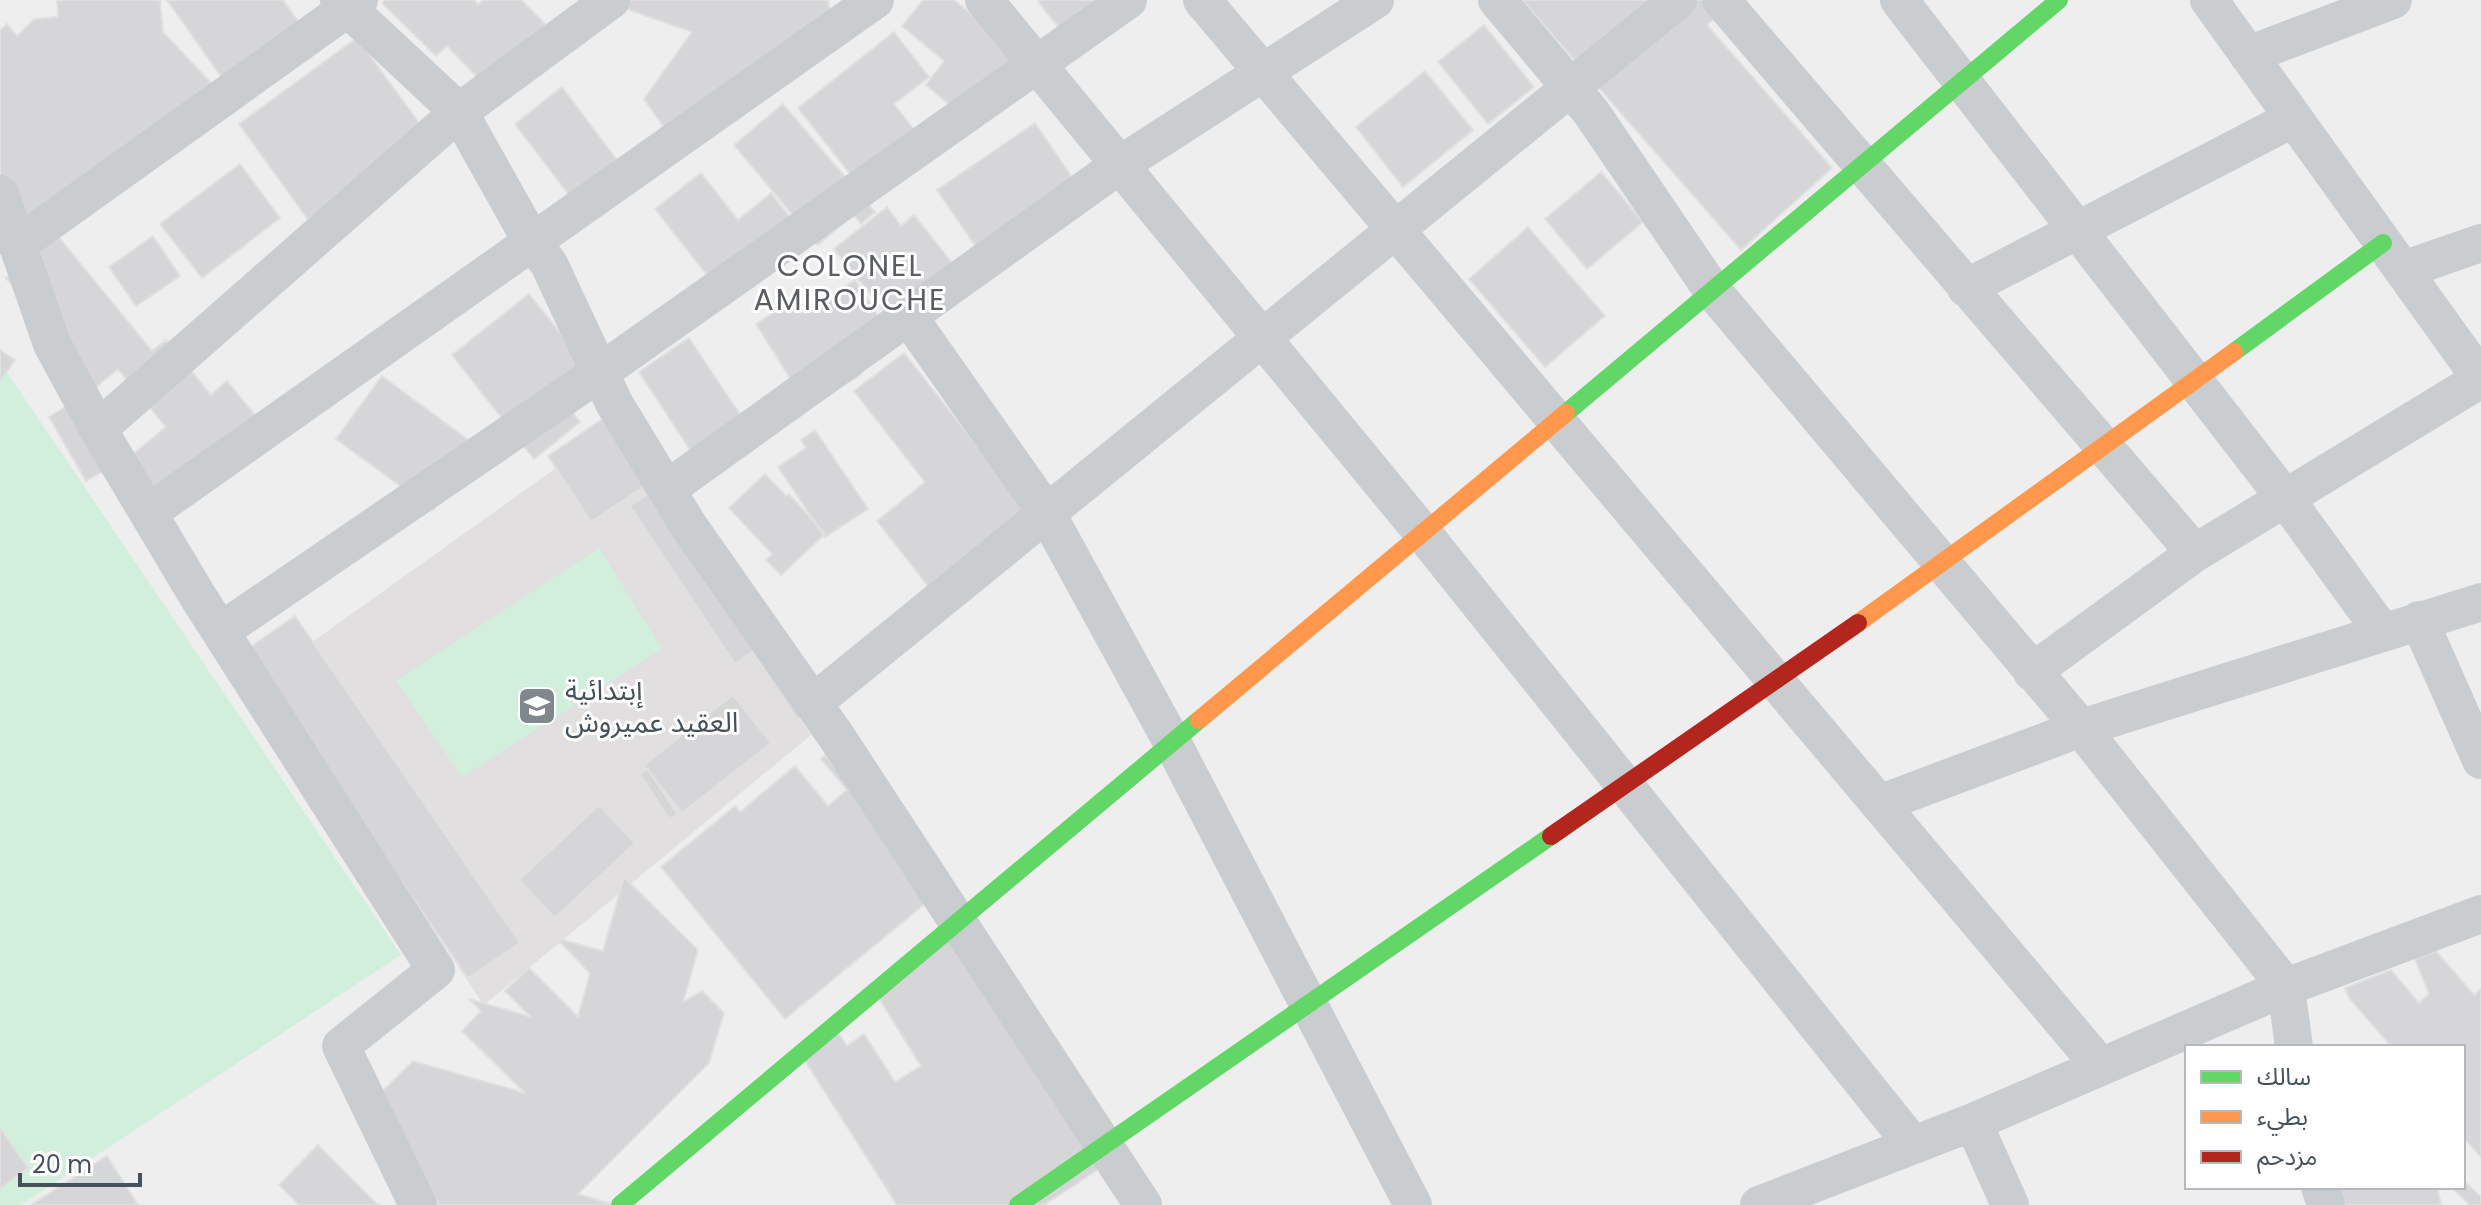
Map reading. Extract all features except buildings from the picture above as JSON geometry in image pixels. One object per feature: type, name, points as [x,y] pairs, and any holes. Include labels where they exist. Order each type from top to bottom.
[{"type":"street","points":[[98,429],[459,112],[611,0]]},
{"type":"street","points":[[148,513],[875,0]]},
{"type":"street","points":[[984,0],[1422,532],[1913,1145]]},
{"type":"street","points":[[221,631],[599,373],[1128,0]]},
{"type":"street","points":[[1202,0],[2101,1067]]},
{"type":"street","points":[[667,489],[1118,166],[1375,0]]},
{"type":"street","points":[[1497,0],[1591,112],[1712,290],[2081,728],[2286,987],[2294,1045]]},
{"type":"street","points":[[813,703],[1678,0]]},
{"type":"street","points":[[1721,0],[2195,553]]},
{"type":"street","points":[[1899,0],[2285,498],[2383,633]]},
{"type":"street","points":[[620,1205],[2059,0]]},
{"type":"street","points":[[2032,672],[2195,553],[2481,379],[2209,0]]},
{"type":"street","points":[[2248,55],[2393,0]]},
{"type":"street","points":[[17,245],[349,3],[459,112],[532,242],[549,264],[614,403],[688,525],[813,703],[959,921],[1143,1205]]},
{"type":"street","points":[[1966,288],[2294,118]]},
{"type":"street","points":[[0,194],[52,344],[98,429],[221,631],[436,970],[341,1046],[418,1205]]},
{"type":"street","points":[[1018,1205],[1942,565],[2194,380],[2393,256],[2481,243]]},
{"type":"street","points":[[908,316],[1046,512],[1172,742],[1413,1205]]},
{"type":"street","points":[[1879,804],[2081,728],[2481,602]]},
{"type":"street","points":[[2419,620],[2481,760]]},
{"type":"street","points":[[1759,1205],[1973,1122],[2286,987],[2481,914]]},
{"type":"street","points":[[1973,1122],[2010,1205]]},
{"type":"shaded area","name":"إبتدائية العقيد عميروش","points":[[608,431],[811,735],[484,1005],[263,677]]},
{"type":"green space","points":[[2,365],[401,955],[21,1205],[0,1205]]},
{"type":"green space","points":[[599,548],[662,649],[462,777],[396,681]]},
{"type":"traffic: fast","points":[[1566,413],[2059,0]]},
{"type":"traffic: fast","points":[[2234,352],[2383,243]]},
{"type":"traffic: fast","points":[[620,1205],[1199,720]]},
{"type":"traffic: fast","points":[[1018,1205],[1551,836]]},
{"type":"traffic: slow","points":[[1858,623],[2234,352]]},
{"type":"traffic: slow","points":[[1199,720],[1566,413]]},
{"type":"traffic: jam","points":[[1551,836],[1858,623]]},
{"type":"place","name":"إبتدائية العقيد عميروش","points":[[537,706]]},
{"type":"district","name":"COLONEL AMIROUCHE","points":[[850,283]]}]
